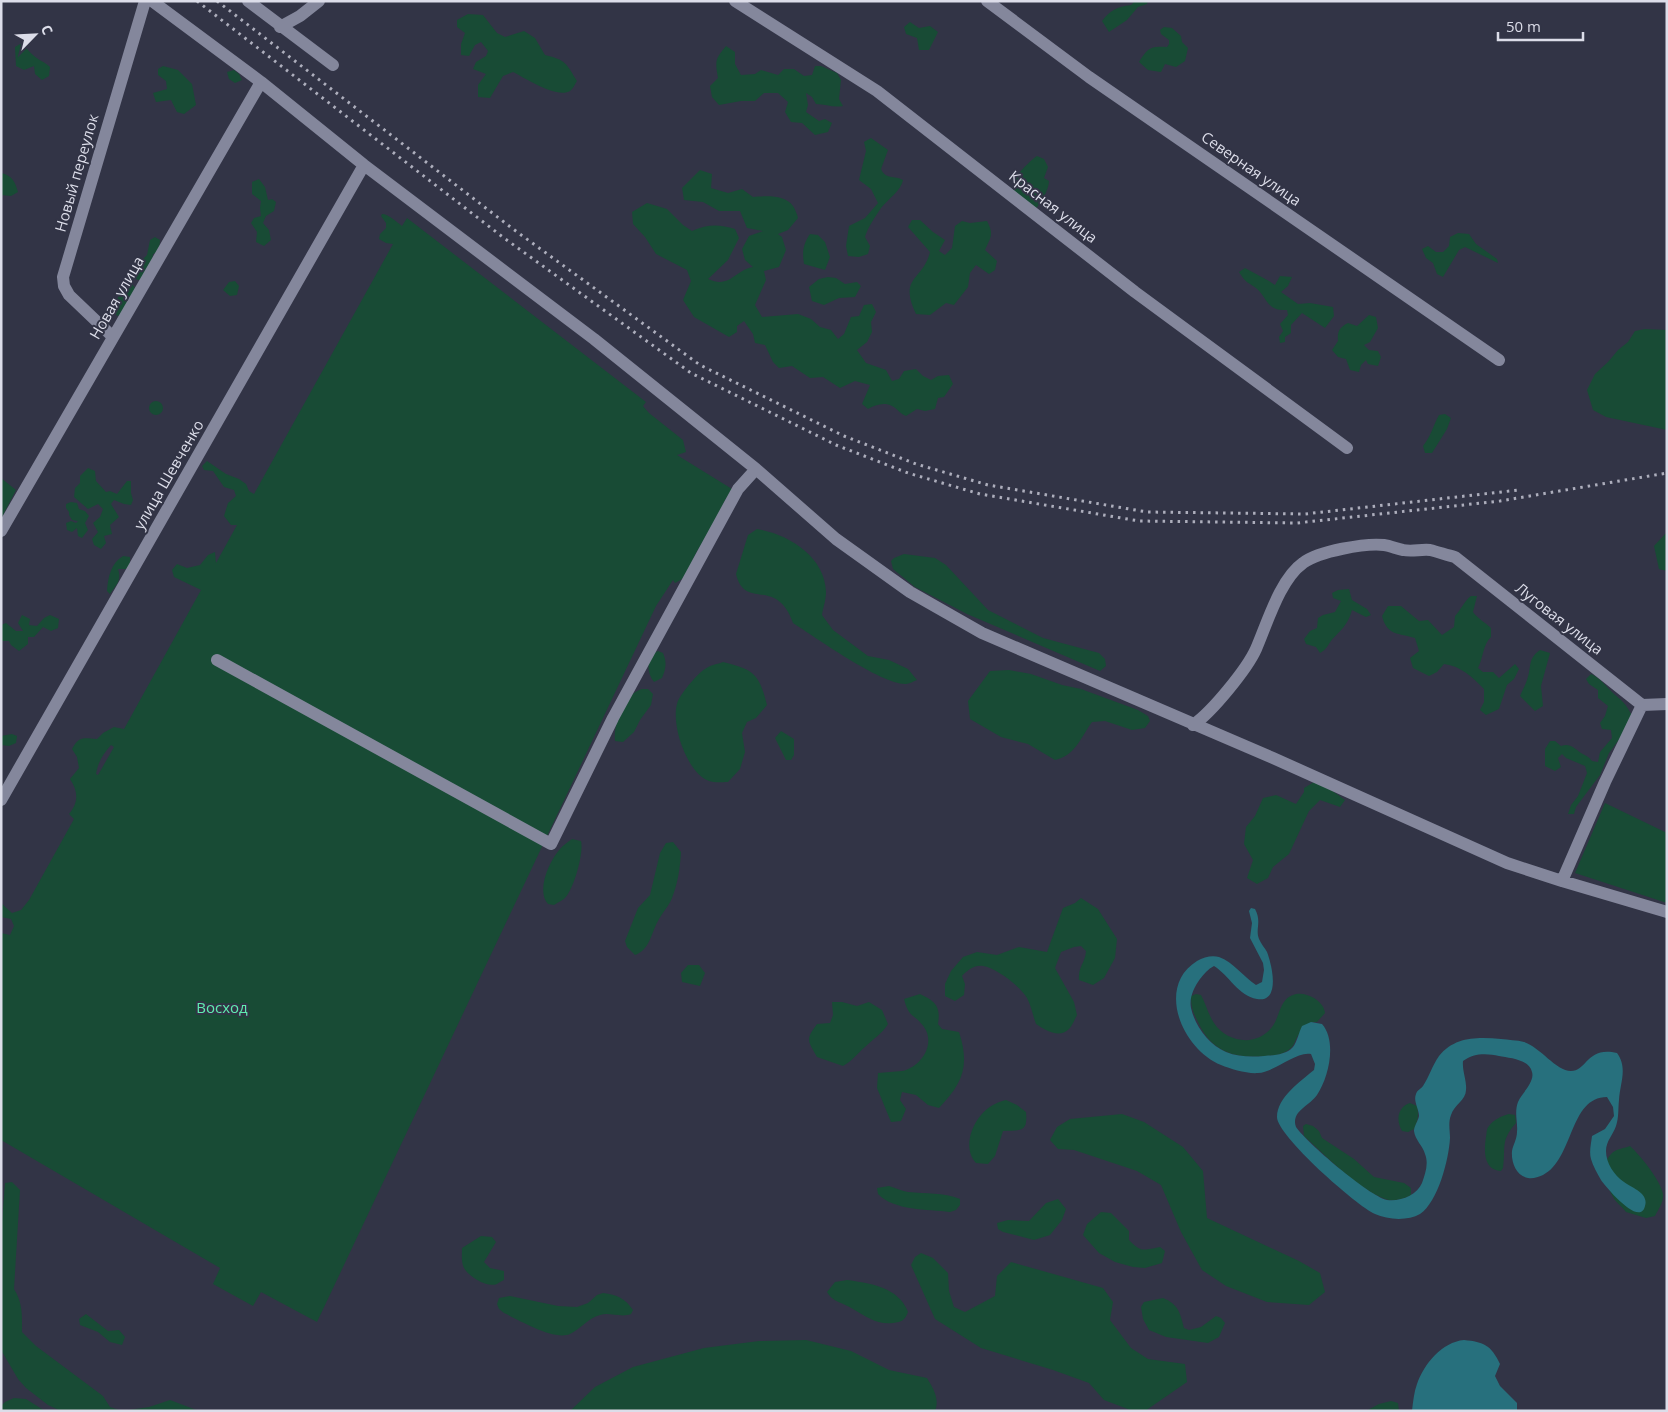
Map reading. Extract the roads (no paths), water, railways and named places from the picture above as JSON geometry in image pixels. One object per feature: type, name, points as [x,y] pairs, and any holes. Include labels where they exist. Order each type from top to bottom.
[{"type":"street","name":"Новый переулок","points":[[113,336],[69,295],[64,286],[63,277],[145,1]]},
{"type":"street","points":[[152,1],[261,82],[364,165],[594,339],[756,469],[836,540],[910,592],[982,633],[1273,758],[1507,862],[1562,881],[1667,912]]},
{"type":"street","points":[[248,1],[280,27],[333,65]]},
{"type":"street","points":[[280,27],[300,16],[319,1]]},
{"type":"street","name":"Красная улица","points":[[734,1],[877,91],[1135,292],[1347,448]]},
{"type":"street","name":"Северная улица","points":[[987,1],[1089,77],[1499,360]]},
{"type":"street","name":"Новая улица","points":[[1,531],[261,82]]},
{"type":"street","name":"улица Шевченко","points":[[1,800],[364,165]]},
{"type":"street","points":[[217,660],[550,844],[613,718],[738,489],[756,469]]},
{"type":"street","name":"Луговая улица","points":[[1194,725],[1205,717],[1255,651],[1273,606],[1292,574],[1304,562],[1327,552],[1370,545],[1386,545],[1403,550],[1429,550],[1455,558],[1642,705]]},
{"type":"street","points":[[1562,881],[1605,782],[1642,705],[1667,704]]},
{"type":"water","points":[[1251,908],[1255,909],[1257,914],[1258,935],[1271,965],[1273,982],[1269,995],[1265,999],[1257,999],[1244,994],[1214,966],[1203,975],[1194,989],[1191,997],[1193,1015],[1199,1028],[1214,1045],[1226,1052],[1245,1056],[1272,1055],[1287,1052],[1294,1045],[1302,1026],[1311,1022],[1322,1024],[1327,1031],[1329,1040],[1330,1059],[1328,1069],[1317,1095],[1297,1115],[1295,1125],[1338,1168],[1367,1189],[1387,1200],[1408,1197],[1420,1187],[1427,1161],[1414,1131],[1419,1116],[1415,1097],[1417,1091],[1425,1083],[1439,1056],[1445,1049],[1460,1041],[1484,1038],[1524,1042],[1560,1067],[1571,1071],[1581,1067],[1599,1053],[1617,1053],[1623,1070],[1617,1123],[1607,1144],[1606,1155],[1611,1168],[1617,1176],[1639,1191],[1645,1198],[1645,1206],[1642,1211],[1637,1212],[1630,1209],[1615,1197],[1601,1180],[1591,1159],[1592,1136],[1605,1129],[1614,1116],[1613,1107],[1607,1097],[1595,1100],[1585,1107],[1578,1117],[1561,1156],[1553,1167],[1536,1178],[1524,1177],[1517,1171],[1513,1164],[1512,1155],[1517,1135],[1516,1110],[1518,1102],[1532,1080],[1532,1072],[1527,1064],[1518,1060],[1485,1054],[1471,1056],[1463,1061],[1465,1094],[1451,1115],[1449,1147],[1445,1168],[1437,1190],[1426,1208],[1415,1216],[1404,1219],[1392,1218],[1375,1214],[1352,1198],[1303,1154],[1280,1126],[1277,1117],[1278,1110],[1285,1096],[1314,1070],[1315,1064],[1311,1054],[1292,1058],[1265,1072],[1254,1073],[1234,1070],[1207,1057],[1195,1046],[1179,1017],[1176,1001],[1178,986],[1184,972],[1202,958],[1211,956],[1224,959],[1256,985],[1262,982],[1263,963],[1250,938],[1252,923],[1249,911]]},
{"type":"water","points":[[1464,1340],[1482,1343],[1493,1353],[1500,1364],[1495,1376],[1500,1386],[1517,1403],[1517,1411],[1412,1411],[1417,1384],[1429,1362],[1448,1345]]},
{"type":"railway","points":[[197,1],[504,238],[691,373],[836,445],[908,473],[980,494],[1139,521],[1297,523],[1500,501],[1667,473]]},
{"type":"railway","points":[[217,1],[513,229],[700,365],[844,436],[916,464],[988,485],[1147,512],[1305,514],[1519,490]]},
{"type":"park label","name":"Восход","points":[[222,1008]]}]
